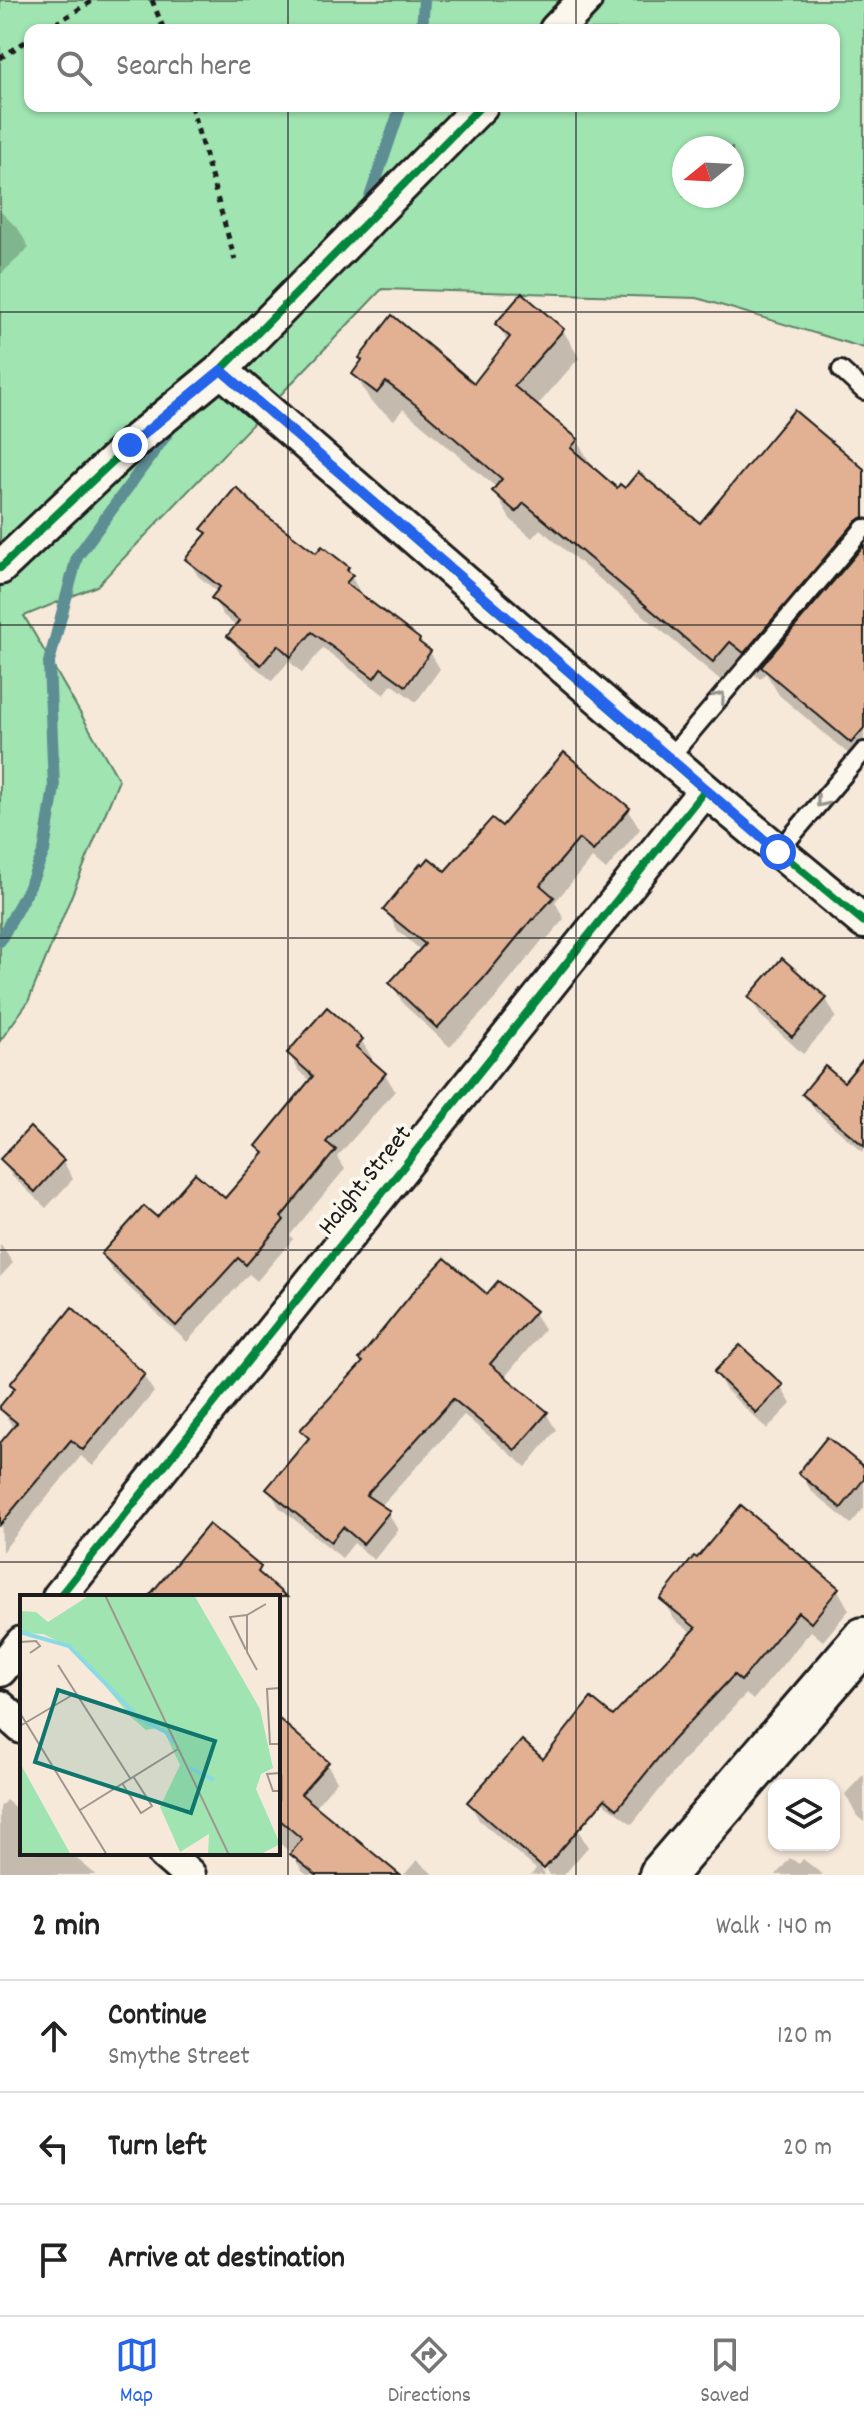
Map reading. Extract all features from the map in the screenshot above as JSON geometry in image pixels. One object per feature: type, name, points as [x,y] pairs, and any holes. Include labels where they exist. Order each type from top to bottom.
[{"type":"street","points":[[562,24],[585,0]]},
{"type":"street","points":[[0,568],[130,445],[221,370],[475,112]]},
{"type":"street","points":[[221,370],[705,790],[864,922]]},
{"type":"street","name":"Haight Street","points":[[61,1595],[705,790]]},
{"type":"street","points":[[662,1875],[864,1640]]},
{"type":"street","points":[[0,1670],[20,1645]]},
{"type":"street","points":[[0,1707],[20,1725]]},
{"type":"street","points":[[166,1855],[189,1875]]},
{"type":"lane","points":[[841,370],[864,391]]},
{"type":"lane","points":[[670,757],[864,528]]},
{"type":"lane","points":[[778,852],[864,751]]},
{"type":"path","points":[[55,24],[94,0]]},
{"type":"path","points":[[152,0],[162,24]]},
{"type":"path","points":[[0,58],[24,43]]},
{"type":"path","points":[[193,112],[235,260]]},
{"type":"green space","points":[[0,0],[864,0],[864,348],[697,298],[382,289],[97,586],[24,616],[119,780],[28,1002],[0,1041]]},
{"type":"building","points":[[522,293],[564,329],[514,386],[578,439],[571,448],[617,488],[620,484],[625,488],[638,472],[700,523],[794,410],[864,469],[864,517],[856,521],[744,653],[730,642],[713,662],[524,503],[516,512],[492,491],[502,479],[416,405],[386,382],[377,393],[352,374],[362,360],[359,358],[392,315],[474,383],[510,337],[495,324]]},
{"type":"building","points":[[236,487],[263,513],[316,553],[322,546],[349,567],[347,570],[353,575],[346,583],[420,639],[419,642],[431,651],[406,686],[381,668],[374,678],[312,632],[291,657],[278,645],[261,665],[227,636],[239,621],[211,598],[220,587],[185,559],[207,533],[201,529]]},
{"type":"building","points":[[864,545],[864,728],[851,743],[761,667]]},
{"type":"building","points":[[564,752],[630,808],[593,851],[579,839],[540,885],[554,897],[437,1028],[389,983],[425,944],[383,910],[421,863],[423,865],[429,858],[445,871],[492,818],[502,826]]},
{"type":"building","points":[[782,958],[827,998],[792,1037],[748,997]]},
{"type":"building","points":[[327,1007],[363,1039],[356,1047],[386,1073],[326,1142],[336,1150],[281,1217],[284,1220],[246,1265],[238,1258],[176,1326],[101,1254],[144,1206],[157,1217],[195,1173],[225,1198],[264,1153],[256,1146],[313,1076],[287,1053]]},
{"type":"building","points":[[864,1058],[864,1146],[802,1094],[825,1066],[844,1082]]},
{"type":"building","points":[[30,1127],[64,1160],[35,1192],[0,1159]]},
{"type":"building","points":[[445,1258],[487,1294],[498,1281],[536,1311],[490,1364],[548,1412],[515,1450],[453,1399],[366,1495],[390,1511],[363,1544],[343,1527],[331,1542],[266,1489],[309,1438],[300,1430],[363,1362],[359,1359]]},
{"type":"building","points":[[72,1307],[145,1374],[83,1450],[71,1440],[0,1525],[0,1443],[17,1423],[0,1406],[15,1388],[10,1384]]},
{"type":"building","points":[[740,1345],[783,1385],[756,1413],[714,1372]]},
{"type":"building","points":[[827,1437],[864,1467],[864,1479],[841,1508],[798,1473]]},
{"type":"building","points":[[741,1505],[839,1588],[811,1623],[798,1612],[741,1681],[734,1675],[672,1741],[617,1809],[605,1799],[544,1869],[467,1802],[522,1740],[543,1759],[591,1698],[613,1716],[696,1628],[660,1599]]},
{"type":"building","points":[[209,1524],[261,1567],[258,1572],[287,1597],[280,1595],[150,1595]]},
{"type":"building","points":[[280,1720],[329,1762],[301,1794],[400,1875],[316,1875],[290,1854],[302,1839],[280,1820]]},
{"type":"waterway","points":[[422,24],[424,0]]},
{"type":"waterway","points":[[366,209],[399,112]]},
{"type":"waterway","points":[[0,941],[44,851],[54,788],[49,662],[77,557],[174,424]]},
{"type":"cycle path","points":[[0,568],[130,445],[221,370],[475,112]]},
{"type":"cycle path","points":[[221,370],[705,790],[864,922]]},
{"type":"cycle path","points":[[61,1595],[705,790]]},
{"type":"route","points":[[130,445],[221,370],[778,852]]}]
